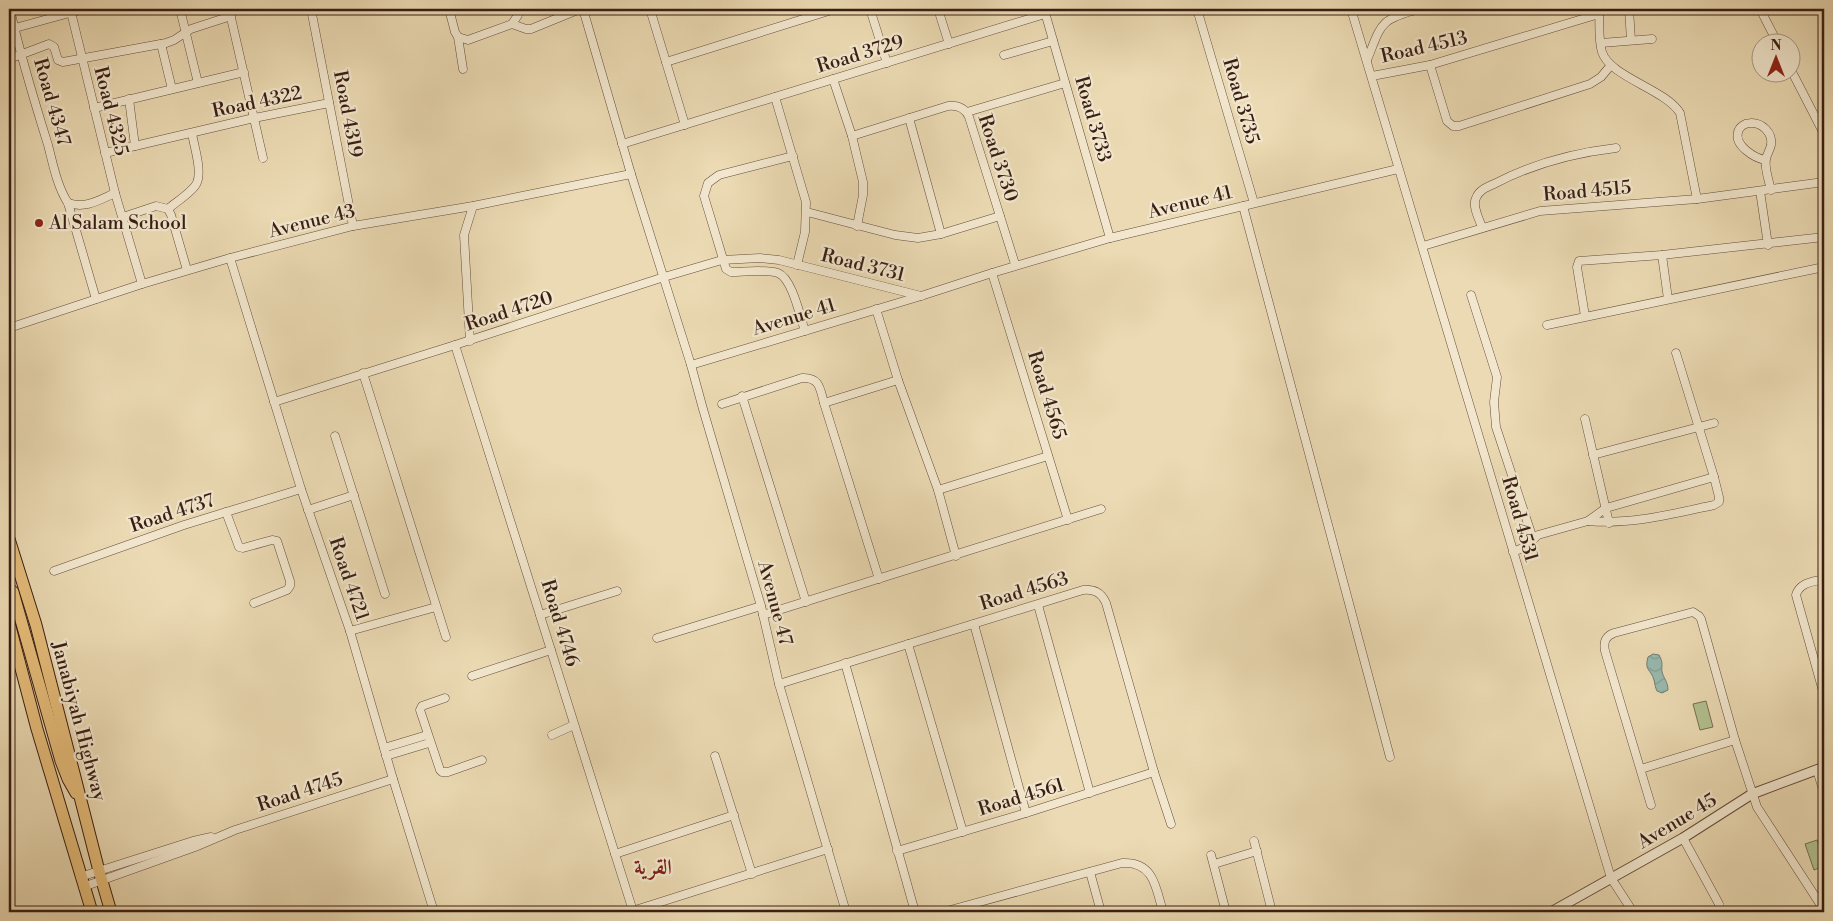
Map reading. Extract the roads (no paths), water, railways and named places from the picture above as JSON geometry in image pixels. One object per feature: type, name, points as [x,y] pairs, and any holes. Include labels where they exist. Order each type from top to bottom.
[{"type":"main road","name":"Janabiyah Highway","points":[[9,539],[36,624],[100,876],[111,912]]},
{"type":"main road","points":[[10,592],[61,761],[68,779],[82,800]]},
{"type":"main road","points":[[9,623],[37,730],[92,912]]},
{"type":"street","name":"Road 4347","points":[[10,9],[21,55],[96,299]]},
{"type":"street","points":[[15,28],[84,9]]},
{"type":"street","points":[[180,9],[187,31],[198,83]]},
{"type":"street","name":"Road 4319","points":[[311,9],[353,226]]},
{"type":"street","points":[[449,9],[458,37],[463,69]]},
{"type":"street","points":[[458,37],[468,40],[512,24],[518,15],[518,9]]},
{"type":"street","points":[[512,24],[531,29],[582,9],[631,174],[692,365]]},
{"type":"street","points":[[650,9],[685,124]]},
{"type":"street","points":[[666,62],[835,9]]},
{"type":"street","points":[[870,9],[887,63]]},
{"type":"street","points":[[938,9],[949,44]]},
{"type":"street","name":"Road 3735","points":[[1197,9],[1254,203]]},
{"type":"street","name":"Road 4531","points":[[1351,9],[1611,878],[1632,912]]},
{"type":"street","points":[[1367,60],[1377,34],[1388,20],[1394,16],[1419,9]]},
{"type":"street","points":[[1629,9],[1631,40]]},
{"type":"street","points":[[1760,9],[1772,32]]},
{"type":"street","points":[[1599,11],[1602,53],[1611,65],[1677,109],[1682,121],[1697,199]]},
{"type":"street","name":"Road 4513","points":[[1372,76],[1430,64],[1599,11]]},
{"type":"street","name":"Road 4325","points":[[71,12],[105,153],[142,284]]},
{"type":"street","points":[[9,59],[49,44],[54,47],[58,60],[61,62],[161,44],[174,40],[187,31],[230,12],[263,158]]},
{"type":"street","name":"Road 3729","points":[[622,144],[949,44],[1045,12]]},
{"type":"street","name":"Road 3733","points":[[1045,12],[1110,238]]},
{"type":"street","points":[[1601,43],[1652,39]]},
{"type":"street","points":[[1004,55],[1053,41]]},
{"type":"street","points":[[161,44],[172,89]]},
{"type":"street","points":[[1430,64],[1448,121],[1453,126],[1469,123],[1590,84],[1601,77],[1611,65]]},
{"type":"street","points":[[94,108],[244,72]]},
{"type":"street","points":[[833,79],[852,136],[863,182],[863,194],[857,226]]},
{"type":"street","points":[[1797,82],[1824,134]]},
{"type":"street","points":[[967,112],[1066,83]]},
{"type":"street","name":"Road 3731","points":[[775,97],[804,192],[807,212],[805,232],[797,265]]},
{"type":"street","points":[[129,99],[135,146]]},
{"type":"street","name":"Road 4322","points":[[105,153],[254,118],[329,103]]},
{"type":"street","name":"Road 3730","points":[[852,136],[953,105],[967,112],[1015,264]]},
{"type":"street","points":[[909,118],[941,234]]},
{"type":"street","points":[[1765,160],[1750,154],[1743,146],[1738,137],[1738,131],[1742,126],[1750,123],[1766,128],[1772,142],[1765,160],[1771,190]]},
{"type":"street","name":"Road 4322","points":[[168,208],[195,186],[198,181],[199,170],[192,133]]},
{"type":"street","points":[[1482,227],[1475,202],[1477,196],[1484,188],[1552,160],[1584,152],[1616,148]]},
{"type":"street","points":[[793,156],[719,176],[708,183],[704,189],[704,196],[726,269],[731,272],[771,272],[785,277],[790,286],[805,331]]},
{"type":"street","name":"Avenue 41","points":[[692,365],[876,309],[993,276],[1015,264],[1110,238],[1398,169]]},
{"type":"street","name":"Avenue 43","points":[[9,328],[187,270],[353,226],[473,206],[631,174]]},
{"type":"street","name":"Road 4515","points":[[1423,246],[1531,212],[1548,209],[1697,199],[1824,182]]},
{"type":"street","points":[[1760,191],[1768,245]]},
{"type":"street","points":[[68,203],[84,206],[116,193]]},
{"type":"street","points":[[123,217],[156,206],[168,208],[187,270]]},
{"type":"street","points":[[470,340],[464,236],[473,206]]},
{"type":"street","points":[[1243,206],[1390,757]]},
{"type":"street","name":"Road 3730","points":[[807,212],[906,238],[941,234],[1000,216]]},
{"type":"street","points":[[1585,316],[1577,267],[1579,261],[1768,245],[1824,237]]},
{"type":"street","points":[[1662,255],[1668,299]]},
{"type":"street","name":"Road 4721","points":[[230,258],[301,489],[350,631],[434,912]]},
{"type":"street","name":"Road 3731","points":[[664,277],[722,260],[760,258],[797,265],[921,296]]},
{"type":"street","points":[[1547,325],[1824,267]]},
{"type":"street","name":"Road 4565","points":[[993,276],[1068,520]]},
{"type":"street","name":"Road 4720","points":[[274,402],[664,277]]},
{"type":"street","points":[[1471,295],[1497,377],[1494,402],[1496,426],[1533,539]]},
{"type":"street","points":[[876,309],[898,380],[938,490],[956,556]]},
{"type":"street","name":"Road 4746","points":[[455,345],[615,854],[631,912]]},
{"type":"street","points":[[1588,521],[1609,523],[1648,519],[1717,504],[1720,499],[1676,353]]},
{"type":"street","name":"Avenue 47","points":[[692,365],[703,409],[764,615],[779,684],[846,912]]},
{"type":"street","points":[[363,374],[446,637]]},
{"type":"street","points":[[722,404],[802,378],[816,380],[880,579]]},
{"type":"street","points":[[824,403],[898,380]]},
{"type":"street","points":[[742,396],[806,602]]},
{"type":"street","points":[[1585,419],[1609,523]]},
{"type":"street","points":[[1593,455],[1714,423]]},
{"type":"street","points":[[335,436],[385,594]]},
{"type":"street","points":[[938,490],[1048,456]]},
{"type":"street","points":[[1513,552],[1528,546],[1533,539],[1542,534],[1588,521],[1606,508],[1714,477]]},
{"type":"street","name":"Road 4737","points":[[54,570],[184,525],[301,489]]},
{"type":"street","points":[[308,510],[354,495]]},
{"type":"street","points":[[764,615],[1101,509]]},
{"type":"street","points":[[226,512],[239,547],[243,548],[272,540],[277,541],[290,581],[288,590],[254,602]]},
{"type":"street","points":[[10,592],[19,584],[19,570]]},
{"type":"street","points":[[1824,580],[1802,585],[1796,595],[1824,695]]},
{"type":"street","name":"Road 4563","points":[[779,684],[1090,589],[1102,596],[1170,824]]},
{"type":"street","points":[[540,615],[617,592]]},
{"type":"street","points":[[1038,604],[1090,793]]},
{"type":"street","points":[[658,638],[761,606]]},
{"type":"street","points":[[350,631],[436,607]]},
{"type":"street","points":[[1651,806],[1604,646],[1606,637],[1614,633],[1693,612],[1697,613],[1701,619],[1752,794],[1758,807],[1824,910]]},
{"type":"street","points":[[974,624],[1026,813]]},
{"type":"street","points":[[908,644],[963,832]]},
{"type":"street","points":[[472,676],[551,650]]},
{"type":"street","points":[[845,664],[915,912]]},
{"type":"street","points":[[445,698],[421,708],[420,712],[438,767],[442,772],[448,772],[482,760]]},
{"type":"street","points":[[552,735],[574,725]]},
{"type":"street","points":[[385,752],[428,739]]},
{"type":"street","points":[[1641,769],[1735,740]]},
{"type":"street","points":[[715,756],[752,874]]},
{"type":"street","points":[[1821,768],[1824,793]]},
{"type":"street","name":"Avenue 45","points":[[1553,912],[1683,838],[1752,794],[1821,768]]},
{"type":"street","name":"Road 4561","points":[[897,851],[1026,813],[1154,772]]},
{"type":"street","name":"Road 4745","points":[[82,882],[193,840],[218,836],[393,779]]},
{"type":"street","points":[[615,854],[734,815]]},
{"type":"street","points":[[1683,838],[1719,904]]},
{"type":"street","points":[[1254,841],[1272,912]]},
{"type":"street","points":[[631,912],[828,849]]},
{"type":"street","points":[[1214,864],[1257,851]]},
{"type":"street","points":[[1211,855],[1226,912]]},
{"type":"street","points":[[943,912],[1122,863],[1136,864],[1143,867],[1152,877],[1163,912]]},
{"type":"street","points":[[1090,872],[1101,912]]},
{"type":"water","points":[[1653,654],[1659,655],[1662,662],[1662,672],[1668,690],[1662,693],[1657,691],[1653,676],[1647,668],[1648,657]]},
{"type":"place","name":"Al Salam School","points":[[39,223]]},
{"type":"district","name":"القرية","points":[[653,868]]}]
